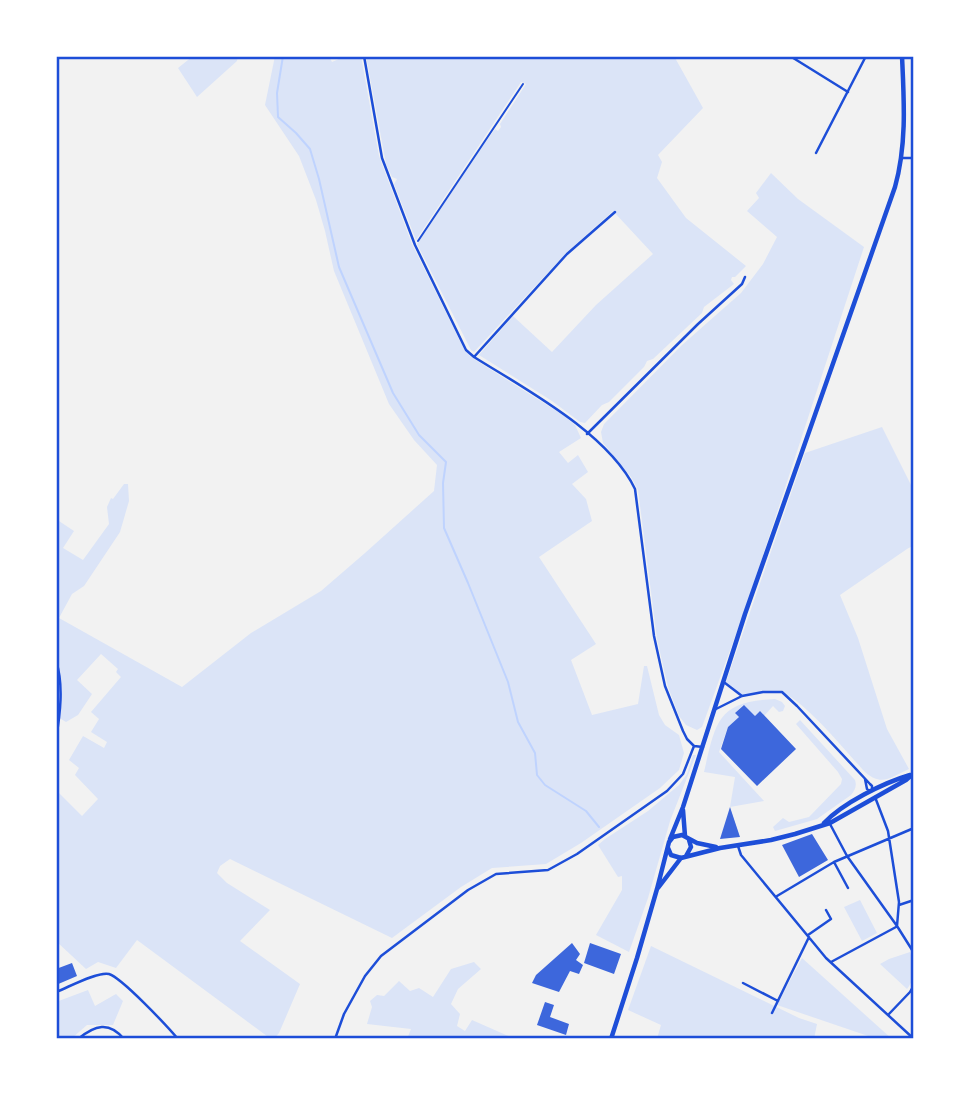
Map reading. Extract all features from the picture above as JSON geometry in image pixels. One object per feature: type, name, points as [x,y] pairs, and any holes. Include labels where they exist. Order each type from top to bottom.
[{"type":"main road","points":[[611,1039],[670,839],[703,747],[745,614],[890,202],[902,158],[902,56]]},
{"type":"main road","points":[[668,848],[671,855],[684,858],[720,848],[780,838],[830,823],[914,773],[872,791],[823,824]]},
{"type":"main road","points":[[872,791],[875,797]]},
{"type":"main road","points":[[657,889],[691,851],[683,807]]},
{"type":"main road","points":[[670,839],[679,835],[720,848]]},
{"type":"street","points":[[364,56],[382,158],[415,245],[467,350],[565,414],[606,450],[635,489],[654,636],[665,685],[687,739],[694,746],[703,747]]},
{"type":"street","points":[[790,56],[848,92]]},
{"type":"street","points":[[816,153],[866,56]]},
{"type":"street","points":[[902,158],[914,158]]},
{"type":"street","points":[[474,357],[567,254],[615,212]]},
{"type":"street","points":[[587,433],[742,284],[745,277]]},
{"type":"street","points":[[56,661],[60,674],[56,739]]},
{"type":"street","points":[[723,681],[742,695]]},
{"type":"street","points":[[714,710],[742,695],[782,692],[864,779],[867,789],[872,791]]},
{"type":"street","points":[[335,1039],[344,1014],[365,976],[381,956],[468,890],[496,874],[548,870],[577,854],[667,791],[683,774],[694,746]]},
{"type":"street","points":[[875,797],[888,831],[899,905],[897,926]]},
{"type":"street","points":[[830,823],[847,856],[912,945],[914,954]]},
{"type":"street","points":[[777,896],[834,862],[914,828]]},
{"type":"street","points":[[738,846],[741,855],[831,962],[914,1039]]},
{"type":"street","points":[[834,862],[848,888]]},
{"type":"street","points":[[899,905],[914,901]]},
{"type":"street","points":[[772,1013],[808,936],[831,919],[827,910]]},
{"type":"street","points":[[831,962],[897,926]]},
{"type":"street","points":[[56,992],[101,974],[110,974],[139,998],[178,1039]]},
{"type":"street","points":[[743,983],[778,1001]]},
{"type":"street","points":[[888,1015],[914,985]]},
{"type":"street","points":[[78,1039],[93,1028],[103,1026],[118,1032],[124,1039]]},
{"type":"path","points":[[415,245],[523,84]]},
{"type":"shaded area","points":[[193,56],[238,56],[237,61],[197,97],[178,68]]},
{"type":"shaded area","points":[[275,56],[329,56],[332,62],[346,56],[361,56],[379,156],[412,244],[465,351],[563,415],[575,425],[581,438],[559,452],[568,463],[578,455],[588,472],[572,484],[586,499],[592,521],[539,557],[596,644],[571,660],[592,715],[638,704],[644,666],[647,666],[659,715],[665,725],[679,735],[684,753],[679,770],[660,788],[581,843],[546,864],[492,868],[461,887],[392,938],[230,859],[220,866],[217,873],[227,883],[270,910],[240,941],[300,984],[279,1033],[271,1039],[137,940],[116,968],[98,962],[86,969],[56,941],[56,790],[82,816],[98,799],[75,775],[79,768],[69,760],[83,736],[104,748],[107,742],[91,732],[99,719],[91,712],[121,677],[116,672],[118,669],[101,654],[77,680],[92,694],[78,715],[66,722],[56,716],[56,519],[74,531],[63,548],[83,560],[109,524],[107,507],[111,498],[113,499],[124,484],[128,484],[129,501],[120,532],[84,586],[72,594],[59,618],[182,687],[251,633],[321,591],[434,491],[437,465],[414,440],[389,404],[334,271],[316,200],[299,156],[265,105]]},
{"type":"shaded area","points":[[366,56],[674,56],[703,108],[658,155],[662,162],[657,178],[686,218],[746,266],[732,277],[734,284],[704,307],[702,313],[653,359],[647,361],[609,402],[602,405],[585,423],[580,422],[479,355],[513,316],[552,352],[596,305],[653,254],[613,211],[567,252],[474,352],[471,350],[417,244],[479,151],[495,129],[498,131],[501,127],[500,124],[526,84],[521,82],[416,240],[394,184],[397,179],[392,177],[386,164]]},
{"type":"shaded area","points":[[771,173],[798,199],[864,247],[747,604],[702,727],[697,730],[686,725],[679,716],[668,687],[657,639],[638,490],[631,477],[603,443],[601,432],[604,424],[682,345],[741,293],[763,264],[777,237],[747,211],[759,198],[756,193]]},
{"type":"shaded area","points":[[882,427],[914,491],[914,545],[840,595],[858,638],[887,729],[909,769],[882,780],[865,772],[812,715],[789,696],[771,691],[742,696],[726,682],[805,453]]},
{"type":"shaded area","points":[[775,699],[785,706],[783,711],[779,712],[773,706],[764,716],[760,711],[755,716],[743,705],[735,713],[739,717],[728,727],[719,752],[764,801],[730,807],[735,777],[704,772],[716,727],[730,710],[741,704]]},
{"type":"shaded area","points":[[800,720],[855,780],[856,786],[851,795],[817,819],[775,831],[773,827],[783,818],[789,822],[809,817],[841,784],[842,779],[838,772],[796,724]]},
{"type":"shaded area","points":[[693,755],[696,755],[670,821],[629,952],[596,935],[622,890],[622,876],[618,877],[598,845],[648,811],[679,785],[687,774]]},
{"type":"shaded area","points":[[860,900],[877,933],[862,941],[844,907]]},
{"type":"shaded area","points":[[651,946],[799,1018],[817,1024],[814,1039],[657,1039],[661,1025],[628,1010]]},
{"type":"shaded area","points":[[910,952],[914,971],[907,989],[880,964]]},
{"type":"shaded area","points":[[802,958],[892,1039],[877,1039],[777,1005]]},
{"type":"shaded area","points":[[474,962],[481,969],[458,989],[451,1004],[460,1014],[457,1026],[465,1031],[472,1020],[515,1039],[407,1039],[411,1029],[367,1024],[372,1007],[370,1001],[377,995],[384,996],[399,981],[410,991],[419,988],[433,997],[451,969]]},
{"type":"shaded area","points":[[88,990],[95,1006],[116,994],[123,1001],[113,1025],[87,1025],[71,1039],[56,1039],[56,1002]]},
{"type":"building","points":[[744,705],[755,716],[760,711],[796,749],[757,786],[721,749],[728,727],[739,717],[735,713]]},
{"type":"building","points":[[730,807],[740,837],[720,839]]},
{"type":"building","points":[[812,834],[828,860],[799,877],[782,845]]},
{"type":"building","points":[[572,943],[580,954],[576,960],[583,965],[579,974],[570,971],[559,992],[532,983],[536,975]]},
{"type":"building","points":[[590,943],[621,954],[614,974],[584,963]]},
{"type":"building","points":[[72,963],[77,976],[56,985],[56,969]]},
{"type":"building","points":[[545,1002],[554,1005],[550,1017],[569,1024],[566,1035],[537,1025]]},
{"type":"waterway","points":[[283,56],[277,93],[278,117],[310,149],[339,267],[393,393],[419,435],[446,462],[443,483],[444,528],[508,682],[518,722],[535,753],[537,775],[545,785],[586,811],[599,827]]}]
